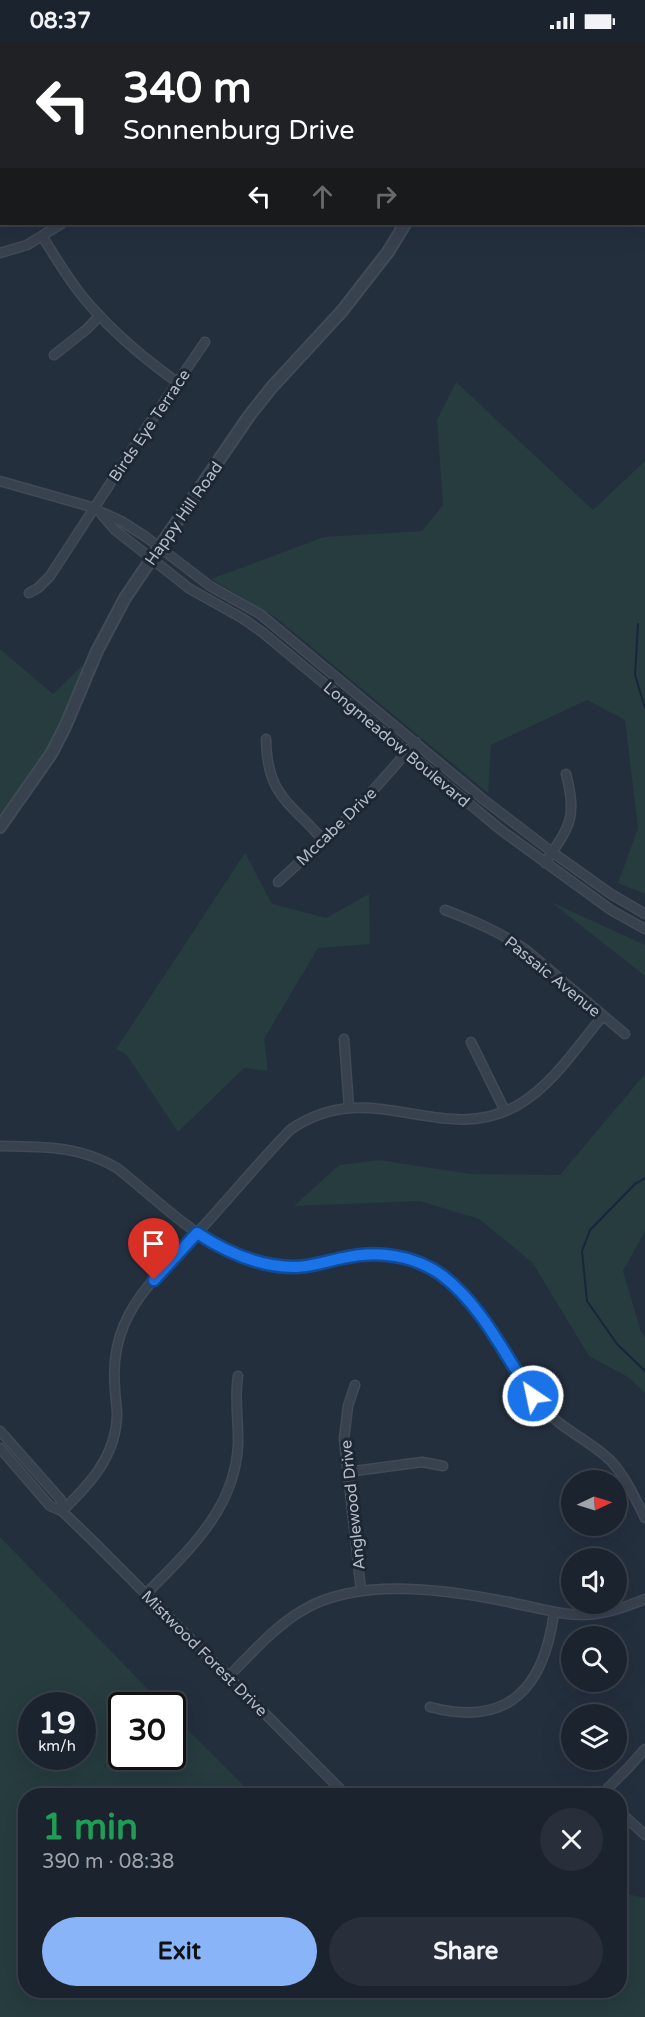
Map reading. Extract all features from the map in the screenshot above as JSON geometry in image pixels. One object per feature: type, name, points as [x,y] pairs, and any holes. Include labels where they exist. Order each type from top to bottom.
[{"type":"street","points":[[0,253],[18,249],[59,225]]},
{"type":"street","name":"Happy Hill Road","points":[[0,827],[51,754],[97,651],[125,598],[159,546],[249,416],[272,387],[342,312],[388,252],[404,225]]},
{"type":"street","points":[[42,236],[65,272],[99,316],[144,358],[177,382]]},
{"type":"street","points":[[54,355],[87,329],[99,316]]},
{"type":"street","name":"Birds Eye Terrace","points":[[29,593],[50,576],[97,511],[177,382],[205,342]]},
{"type":"street","name":"Longmeadow Boulevard","points":[[0,481],[72,500],[121,521],[159,546],[210,586],[242,603],[277,627],[484,800],[552,852],[611,894],[645,914]]},
{"type":"street","name":"Longmeadow Boulevard","points":[[97,511],[115,530],[190,589],[262,632],[478,812],[611,910],[645,929]]},
{"type":"street","points":[[266,739],[268,768],[279,794],[286,804],[323,840]]},
{"type":"street","name":"Mccabe Drive","points":[[278,882],[352,814],[416,742]]},
{"type":"street","points":[[545,863],[566,831],[572,813],[566,774]]},
{"type":"street","name":"Passaic Avenue","points":[[445,910],[509,938],[625,1034]]},
{"type":"street","points":[[62,1512],[96,1476],[103,1466],[114,1438],[117,1414],[114,1370],[116,1353],[127,1318],[138,1299],[290,1130],[312,1117],[349,1107],[384,1108],[457,1120],[481,1118],[506,1111],[530,1097],[544,1085],[603,1016]]},
{"type":"street","points":[[344,1039],[349,1107]]},
{"type":"street","points":[[471,1042],[506,1111]]},
{"type":"street","points":[[0,1146],[64,1148],[93,1155],[117,1168],[197,1233],[230,1253],[267,1264],[310,1266],[359,1255],[375,1254],[416,1262],[442,1275],[484,1319],[521,1380],[546,1411],[576,1436],[598,1450],[617,1468],[626,1480],[645,1518]]},
{"type":"street","points":[[146,1593],[195,1545],[207,1530],[225,1497],[232,1479],[238,1446],[236,1397],[238,1376]]},
{"type":"street","name":"Anglewood Drive","points":[[355,1385],[345,1423],[344,1439],[361,1590]]},
{"type":"street","name":"Mistwood Forest Drive","points":[[0,1431],[61,1500],[62,1512]]},
{"type":"street","name":"Mistwood Forest Drive","points":[[0,1448],[50,1506],[62,1512],[146,1593],[339,1788]]},
{"type":"street","points":[[347,1472],[422,1462],[442,1466]]},
{"type":"street","points":[[229,1676],[274,1631],[297,1614],[321,1601],[361,1590],[401,1589],[470,1595],[573,1616],[603,1614],[645,1599]]},
{"type":"street","points":[[430,1707],[450,1712],[477,1713],[492,1710],[514,1699],[529,1684],[543,1660],[555,1613]]},
{"type":"street","points":[[609,1788],[645,1749]]},
{"type":"street","points":[[627,1818],[645,1835]]},
{"type":"green space","points":[[456,382],[593,510],[645,461],[645,894],[618,883],[638,828],[625,720],[587,700],[491,745],[488,793],[275,617],[211,579],[324,537],[422,531],[443,505],[437,420]]},
{"type":"green space","points":[[0,649],[53,694],[97,651],[65,727],[0,827]]},
{"type":"green space","points":[[245,853],[272,904],[326,918],[369,894],[370,944],[318,948],[264,1039],[268,1071],[244,1068],[178,1132],[126,1054],[116,1049]]},
{"type":"green space","points":[[551,902],[645,945],[645,976]]},
{"type":"green space","points":[[645,1074],[645,1231],[623,1271],[641,1332],[645,1337],[645,1393],[628,1377],[589,1356],[532,1262],[479,1219],[420,1201],[294,1206],[339,1165],[379,1160],[471,1174],[560,1175]]},
{"type":"green space","points":[[0,1537],[150,1692],[108,1692],[108,1770],[186,1770],[186,1728],[246,1788],[18,1788],[18,1998],[627,1998],[627,1894],[645,1898],[645,2017],[0,2017]]},
{"type":"waterway","points":[[638,624],[635,675],[645,708]]},
{"type":"waterway","points":[[645,1178],[635,1184],[590,1230],[582,1251],[587,1301],[617,1344],[645,1371]]},
{"type":"route","points":[[154,1280],[197,1233],[230,1253],[267,1264],[310,1266],[344,1257],[375,1254],[405,1258],[442,1275],[468,1300],[484,1319],[533,1396]]}]
